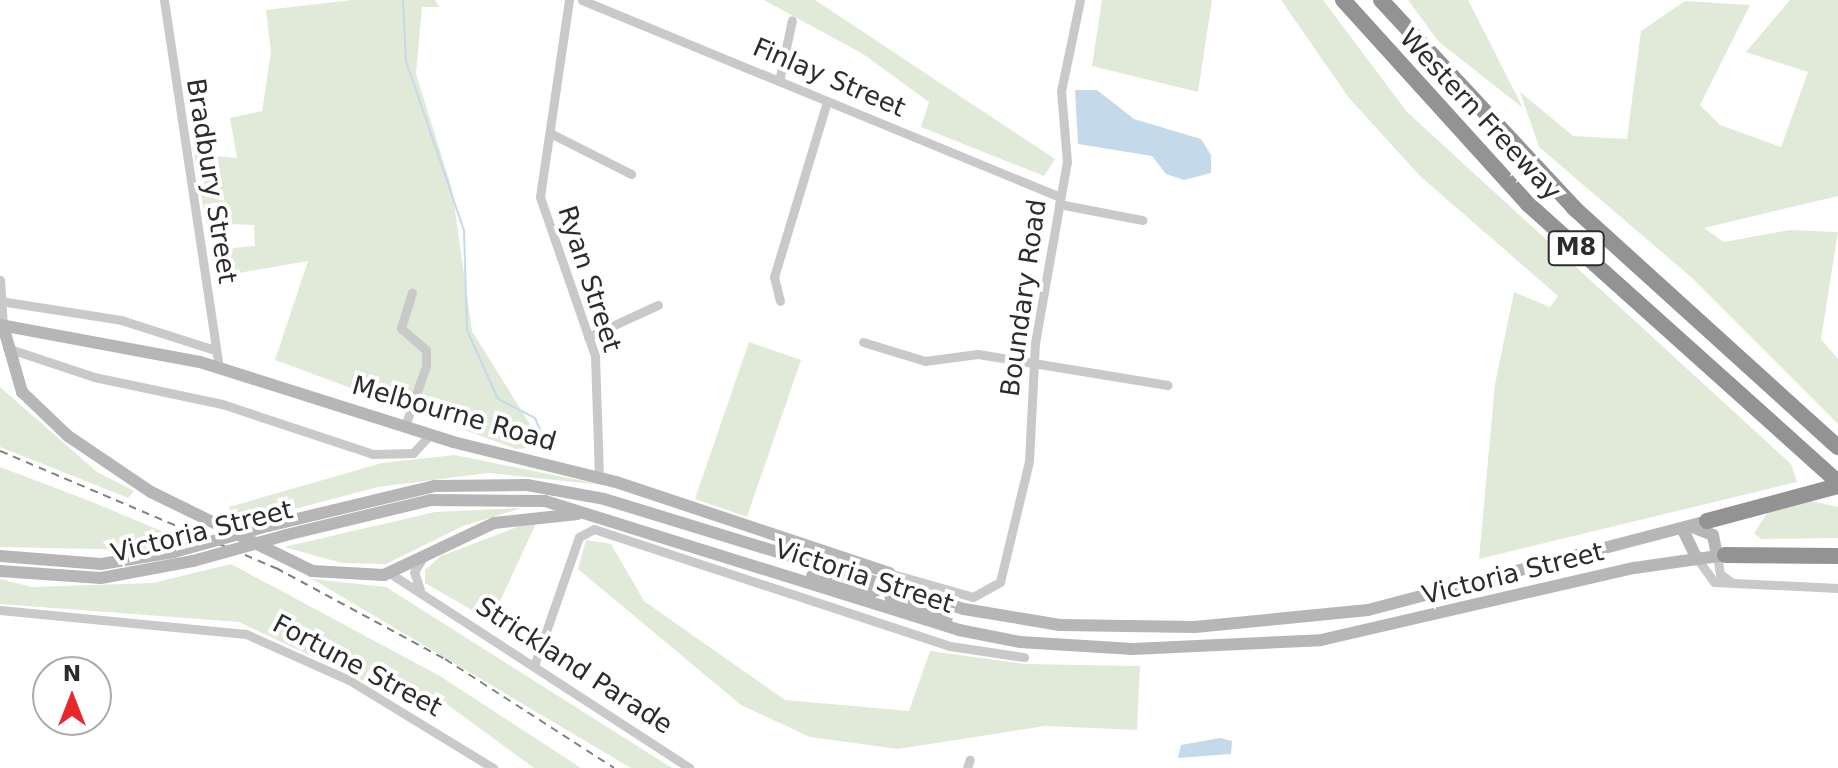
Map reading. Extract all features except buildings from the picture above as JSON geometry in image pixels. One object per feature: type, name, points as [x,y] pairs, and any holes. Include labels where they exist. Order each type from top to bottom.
[{"type":"highway","name":"Western Freeway","points":[[1343,0],[1528,204],[1838,484]]},
{"type":"highway","name":"Western Freeway","points":[[1381,0],[1574,208],[1838,447]]},
{"type":"highway","points":[[1707,521],[1838,484]]},
{"type":"highway","points":[[1721,555],[1838,556]]},
{"type":"main road","name":"Melbourne Road","points":[[2,326],[219,367],[430,435],[599,477],[888,580]]},
{"type":"main road","name":"Strickland Parade","points":[[2,326],[22,392],[68,436],[151,492],[318,573],[367,577],[391,574]]},
{"type":"main road","name":"Victoria Street","points":[[0,556],[101,564],[174,552],[435,486],[527,485],[604,499],[888,580],[1060,625],[1278,623],[1405,602],[1707,521]]},
{"type":"main road","name":"Victoria Street","points":[[0,571],[101,578],[193,561],[286,535],[449,498],[530,499],[613,518],[904,615],[1014,641],[1182,649],[1321,640],[1696,557],[1721,555]]},
{"type":"main road","points":[[391,574],[426,555],[525,515],[613,518]]},
{"type":"main road","points":[[1684,528],[1710,532],[1721,555]]},
{"type":"main road","points":[[1684,528],[1696,557]]},
{"type":"main road","points":[[651,530],[865,592],[888,580],[902,604],[1014,641]]},
{"type":"main road","name":"Strickland Parade","points":[[270,551],[391,574]]},
{"type":"street","name":"Bradbury Street","points":[[164,0],[212,349],[219,367]]},
{"type":"street","name":"Ryan Street","points":[[569,0],[540,197],[588,337],[599,477]]},
{"type":"street","name":"Finlay Street","points":[[582,0],[1059,200],[1142,220]]},
{"type":"street","name":"Boundary Road","points":[[987,595],[1000,582],[1027,473],[1032,368],[1068,158],[1061,91],[1080,0]]},
{"type":"street","points":[[779,81],[792,20]]},
{"type":"street","points":[[780,301],[774,277],[827,102]]},
{"type":"street","points":[[550,133],[631,174]]},
{"type":"street","points":[[0,280],[2,326]]},
{"type":"street","points":[[405,426],[426,366],[426,350],[401,328],[412,293]]},
{"type":"street","points":[[1,301],[131,322],[212,349]]},
{"type":"street","points":[[588,337],[658,305]]},
{"type":"street","points":[[863,342],[925,361],[978,354],[1032,368],[1167,385]]},
{"type":"street","points":[[7,348],[94,377],[222,404],[378,455],[413,453],[430,435]]},
{"type":"street","points":[[535,663],[585,531],[950,646],[1024,657]]},
{"type":"street","points":[[426,555],[414,572],[430,598]]},
{"type":"street","points":[[1721,555],[1720,574],[1734,583]]},
{"type":"street","points":[[1696,557],[1708,579],[1838,588]]},
{"type":"street","name":"Strickland Parade","points":[[391,574],[535,663],[690,768]]},
{"type":"street","name":"Strickland Parade","points":[[367,577],[430,598]]},
{"type":"street","name":"Melbourne Road","points":[[888,580],[987,595]]},
{"type":"street","name":"Fortune Street","points":[[0,610],[246,634],[349,680],[493,768]]},
{"type":"green space","points":[[352,0],[435,0],[439,7],[422,7],[416,74],[452,189],[472,331],[544,447],[516,449],[275,360],[308,261],[215,277],[211,250],[255,246],[254,225],[206,223],[194,154],[237,158],[230,118],[262,111],[271,52],[266,10]]},
{"type":"green space","points":[[764,0],[815,0],[1055,159],[1044,176],[921,127],[929,102],[863,54]]},
{"type":"green space","points":[[1102,0],[1212,0],[1198,92],[1092,66]]},
{"type":"green space","points":[[1281,0],[1323,0],[1407,112],[1791,464],[1797,482],[1479,559],[1495,384],[1514,292],[1550,307],[1558,296],[1420,176],[1349,98]]},
{"type":"green space","points":[[1408,0],[1468,0],[1523,108],[1439,42]]},
{"type":"green space","points":[[1790,0],[1838,0],[1838,196],[1704,228],[1724,242],[1789,230],[1838,232],[1821,339],[1838,359],[1838,424],[1691,277],[1539,147],[1520,92],[1573,136],[1627,139],[1641,31],[1685,1],[1750,5],[1700,105],[1720,125],[1781,147],[1808,72],[1746,52]]},
{"type":"green space","points":[[749,342],[801,360],[747,517],[695,499]]},
{"type":"green space","points":[[0,387],[97,472],[134,491],[128,498],[0,447]]},
{"type":"green space","points":[[455,455],[603,485],[488,473],[378,487],[234,525],[229,507],[382,463]]},
{"type":"green space","points":[[0,467],[178,538],[144,550],[0,547]]},
{"type":"green space","points":[[1806,500],[1838,507],[1838,538],[1761,539],[1754,533],[1770,509]]},
{"type":"green space","points":[[522,508],[463,526],[386,564],[342,563],[284,547],[435,512]]},
{"type":"green space","points":[[538,519],[491,621],[425,583],[425,570],[441,556]]},
{"type":"green space","points":[[586,540],[611,544],[644,601],[785,700],[909,711],[930,651],[1026,664],[1140,666],[1137,730],[1045,726],[898,749],[810,737],[741,705],[578,569]]},
{"type":"green space","points":[[231,564],[440,676],[581,768],[534,768],[444,702],[419,707],[239,622],[0,604],[0,579],[32,587],[153,583]]},
{"type":"green space","points":[[312,579],[386,587],[672,768],[631,768]]},
{"type":"water","points":[[1075,90],[1097,90],[1134,119],[1201,139],[1211,155],[1211,173],[1184,180],[1166,174],[1152,156],[1078,144]]},
{"type":"water","points":[[1220,738],[1232,741],[1231,754],[1178,758],[1181,745]]},
{"type":"waterway","points":[[403,0],[406,61],[464,230],[467,330],[498,399],[535,418],[547,446]]},
{"type":"railway","points":[[0,451],[276,568],[445,659],[614,768]]}]
